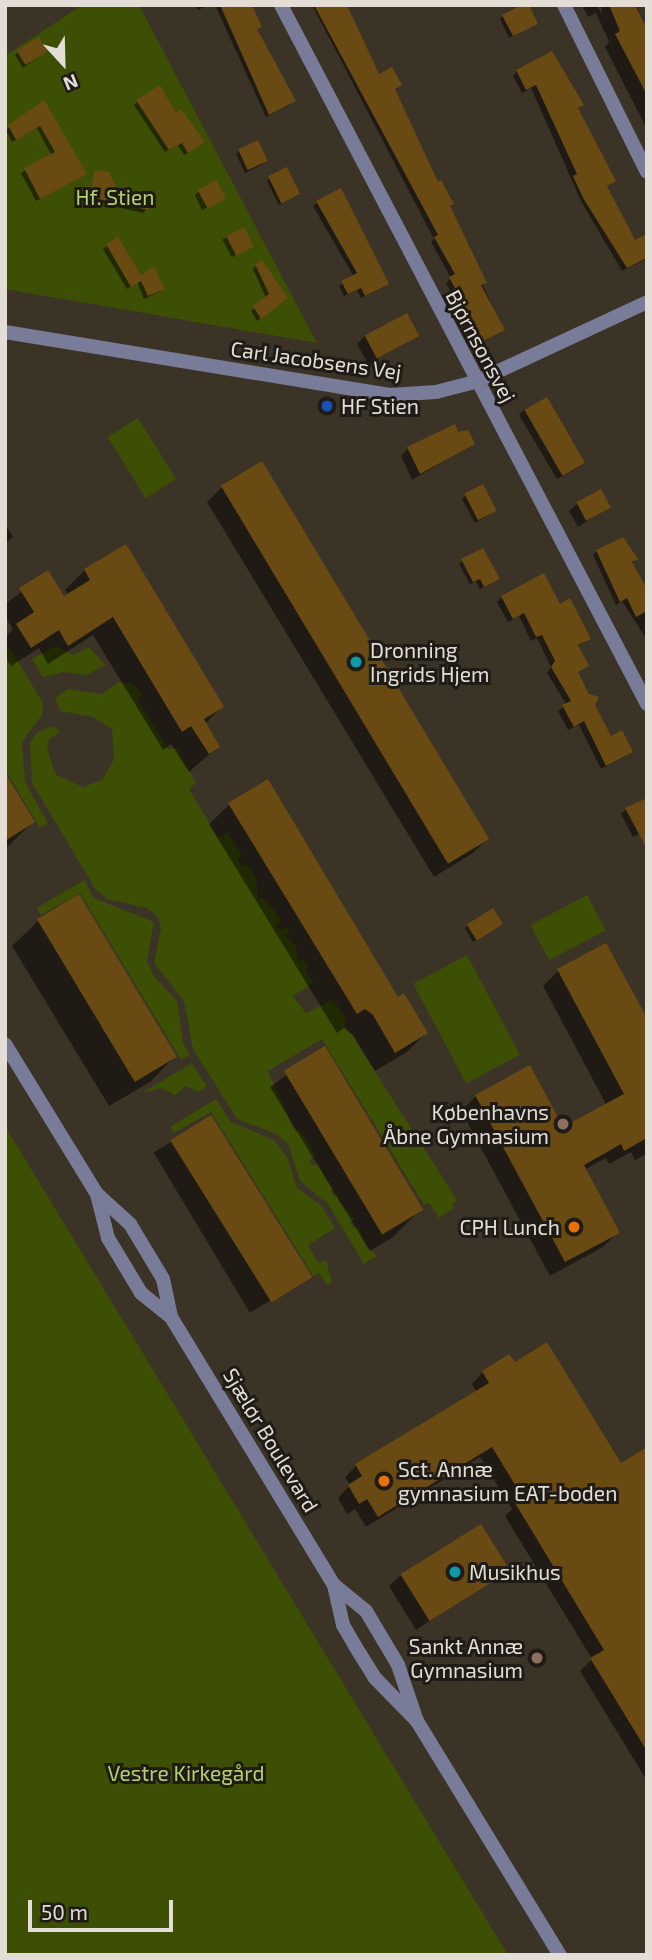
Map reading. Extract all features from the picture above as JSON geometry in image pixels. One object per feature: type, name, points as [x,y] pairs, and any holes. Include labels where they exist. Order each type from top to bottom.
[{"type":"street","name":"Bjørnsonsvej","points":[[281,5],[475,382],[647,704]]},
{"type":"street","points":[[564,5],[647,172]]},
{"type":"street","name":"Carl Jacobsens Vej","points":[[5,332],[390,395],[436,393],[475,382],[647,302]]},
{"type":"street","name":"Sjælør Boulevard","points":[[5,1044],[97,1194],[130,1224],[153,1261],[163,1279],[171,1317],[334,1585],[343,1625],[355,1646],[374,1677],[417,1721]]},
{"type":"street","name":"Sjælør Boulevard","points":[[97,1194],[108,1238],[141,1293],[171,1317]]},
{"type":"street","name":"Sjælør Boulevard","points":[[334,1585],[366,1611],[379,1632],[398,1665],[417,1721],[560,1955]]},
{"type":"green space","name":"Hf. Stien","points":[[82,5],[139,5],[317,343],[5,289],[5,56]]},
{"type":"green space","points":[[138,418],[176,479],[146,498],[107,437]]},
{"type":"green space","points":[[56,646],[74,655],[89,647],[105,665],[87,675],[64,672],[43,677],[32,659]]},
{"type":"green space","points":[[10,648],[43,703],[42,715],[22,742],[25,782],[48,823],[40,828],[5,770],[5,650]]},
{"type":"green space","points":[[119,682],[132,683],[142,695],[137,699],[169,750],[176,747],[196,783],[189,789],[218,838],[228,833],[242,856],[237,860],[241,866],[246,864],[256,879],[258,900],[264,897],[281,921],[276,925],[280,930],[287,927],[290,931],[285,935],[295,945],[299,961],[303,959],[309,967],[305,970],[313,983],[293,996],[306,1013],[332,1000],[343,1013],[347,1020],[344,1023],[457,1200],[452,1204],[454,1208],[439,1218],[429,1203],[424,1205],[322,1039],[268,1071],[293,1127],[296,1132],[300,1130],[316,1156],[309,1161],[313,1166],[318,1163],[331,1187],[334,1185],[331,1192],[335,1197],[339,1194],[338,1200],[355,1219],[350,1223],[354,1228],[359,1226],[365,1245],[377,1256],[364,1264],[328,1204],[300,1181],[288,1144],[276,1134],[237,1119],[193,1049],[184,1001],[154,963],[161,929],[158,917],[147,908],[107,899],[96,890],[32,783],[30,742],[38,732],[54,726],[60,732],[49,739],[47,749],[56,775],[83,787],[102,780],[114,759],[112,729],[93,717],[60,711],[55,698],[68,689],[102,694]]},
{"type":"green space","points":[[84,880],[94,898],[154,922],[147,961],[154,976],[177,1001],[183,1043],[190,1055],[181,1060],[80,893],[41,915],[37,908]]},
{"type":"green space","points":[[587,895],[606,930],[549,960],[530,925]]},
{"type":"green space","points":[[467,955],[520,1055],[466,1083],[413,984]]},
{"type":"green space","points":[[192,1063],[207,1086],[198,1092],[186,1086],[175,1095],[161,1088],[142,1093]]},
{"type":"green space","points":[[216,1099],[231,1122],[274,1140],[287,1157],[297,1188],[321,1205],[335,1228],[308,1245],[319,1263],[326,1260],[332,1282],[327,1285],[319,1273],[314,1277],[211,1112],[174,1133],[170,1127]]},
{"type":"green space","name":"Vestre Kirkegård","points":[[5,1126],[508,1955],[5,1955]]},
{"type":"building","points":[[220,5],[252,5],[262,27],[257,29],[296,101],[269,115]]},
{"type":"building","points":[[314,5],[347,5],[379,74],[392,67],[402,85],[395,89],[438,182],[441,180],[454,204],[450,206],[487,283],[481,285],[505,330],[483,341],[449,277],[455,274],[434,237],[438,235]]},
{"type":"building","points":[[522,5],[529,5],[538,24],[513,36],[502,15]]},
{"type":"building","points":[[609,5],[635,5],[647,28],[647,95],[615,34],[620,31]]},
{"type":"building","points":[[39,37],[48,52],[25,65],[17,50]]},
{"type":"building","points":[[552,51],[584,105],[578,108],[616,181],[607,186],[635,240],[647,234],[647,258],[627,268],[583,198],[573,176],[577,174],[536,85],[526,90],[516,70]]},
{"type":"building","points":[[160,85],[176,113],[181,109],[205,142],[188,153],[182,143],[169,150],[136,100]]},
{"type":"building","points":[[44,100],[87,174],[40,199],[24,168],[55,152],[40,126],[16,140],[8,125]]},
{"type":"building","points":[[258,140],[268,161],[248,170],[238,149]]},
{"type":"building","points":[[287,167],[300,194],[281,203],[268,176]]},
{"type":"building","points":[[95,170],[109,172],[117,188],[151,200],[148,210],[89,197]]},
{"type":"building","points":[[216,180],[226,198],[208,209],[198,190]]},
{"type":"building","points":[[341,188],[389,284],[365,296],[361,288],[348,294],[341,281],[357,273],[316,201]]},
{"type":"building","points":[[244,227],[254,247],[236,256],[226,236]]},
{"type":"building","points":[[118,237],[141,275],[154,267],[165,289],[148,296],[141,281],[131,287],[106,244]]},
{"type":"building","points":[[262,260],[288,298],[261,319],[253,306],[269,294],[255,264]]},
{"type":"building","points":[[407,313],[419,336],[377,358],[365,336]]},
{"type":"building","points":[[547,397],[585,463],[562,476],[524,410]]},
{"type":"building","points":[[455,424],[458,432],[468,430],[475,444],[420,474],[407,447]]},
{"type":"building","name":"Dronning Ingrids Hjem","points":[[262,461],[489,839],[448,864],[221,486]]},
{"type":"building","points":[[483,484],[497,511],[478,520],[464,494]]},
{"type":"building","points":[[601,489],[611,508],[586,521],[576,502]]},
{"type":"building","points":[[623,537],[638,559],[632,562],[647,589],[647,611],[636,617],[627,598],[620,602],[596,550]]},
{"type":"building","points":[[126,544],[224,707],[204,719],[220,747],[209,754],[191,726],[182,732],[113,617],[68,646],[59,630],[31,648],[16,624],[34,612],[19,588],[48,570],[64,596],[90,580],[84,569]]},
{"type":"building","points":[[483,548],[500,579],[484,587],[480,579],[473,582],[461,559]]},
{"type":"building","points":[[544,573],[560,604],[570,598],[591,639],[578,645],[589,666],[578,672],[589,694],[599,697],[595,705],[611,736],[622,730],[633,752],[606,766],[584,721],[574,727],[562,705],[571,701],[551,667],[555,661],[542,635],[536,637],[524,613],[513,619],[501,596]]},
{"type":"building","points":[[5,773],[35,822],[5,841]]},
{"type":"building","points":[[268,779],[398,997],[404,993],[428,1033],[395,1053],[373,1015],[365,1009],[357,1014],[228,803]]},
{"type":"building","points":[[647,798],[647,849],[625,808]]},
{"type":"building","points":[[79,894],[177,1057],[135,1082],[37,919]]},
{"type":"building","points":[[493,908],[503,924],[477,941],[467,924]]},
{"type":"building","points":[[606,943],[647,1018],[647,1138],[624,1151],[621,1144],[584,1165],[620,1233],[565,1262],[475,1095],[530,1065],[563,1127],[624,1094],[557,969]]},
{"type":"building","points":[[325,1046],[423,1210],[382,1234],[284,1071]]},
{"type":"building","points":[[211,1115],[312,1277],[272,1302],[170,1140]]},
{"type":"building","points":[[547,1342],[621,1463],[647,1447],[647,1751],[590,1658],[604,1650],[515,1503],[523,1498],[492,1447],[378,1517],[367,1499],[359,1504],[348,1485],[362,1476],[355,1464],[489,1383],[482,1371],[509,1354],[515,1362]]},
{"type":"building","name":"Musikhus","points":[[481,1524],[510,1571],[430,1621],[400,1574]]},
{"type":"place","name":"HF Stien","points":[[327,406]]},
{"type":"place","name":"Dronning Ingrids Hjem","points":[[356,662]]},
{"type":"place","name":"Københavns Åbne Gymnasium","points":[[563,1124]]},
{"type":"place","name":"CPH Lunch","points":[[574,1227]]},
{"type":"place","name":"Sct. Annæ gymnasium EAT-boden","points":[[384,1481]]},
{"type":"place","name":"Musikhus","points":[[455,1572]]},
{"type":"place","name":"Sankt Annæ Gymnasium","points":[[537,1658]]}]
